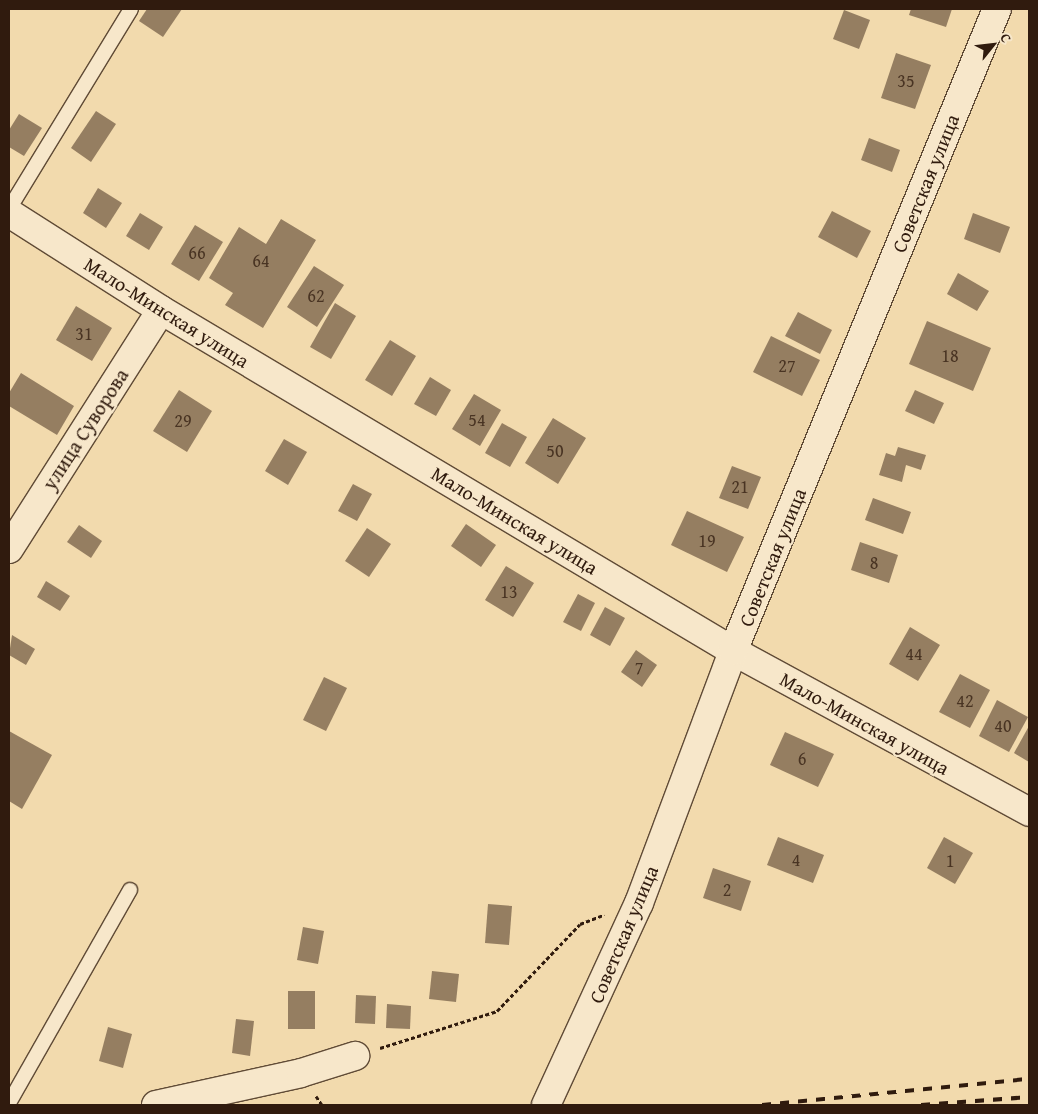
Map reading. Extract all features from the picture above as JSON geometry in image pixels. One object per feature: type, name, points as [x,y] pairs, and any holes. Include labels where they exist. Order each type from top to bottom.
[{"type":"street","name":"Советская улица","points":[[546,1105],[639,903],[733,651],[997,9]]},
{"type":"street","name":"Мало-Минская улица","points":[[9,213],[162,310],[733,651],[1029,812]]},
{"type":"street","name":"улица Суворова","points":[[9,549],[162,310]]},
{"type":"street","points":[[156,1105],[301,1073],[355,1056]]},
{"type":"lane","points":[[9,209],[131,9]]},
{"type":"lane","points":[[9,1103],[130,890]]},
{"type":"path","points":[[355,1056],[497,1010],[580,924],[639,903]]},
{"type":"building","points":[[147,9],[182,9],[163,37],[139,21]]},
{"type":"building","points":[[911,9],[952,9],[946,27],[909,15]]},
{"type":"building","points":[[844,10],[870,20],[859,49],[833,39]]},
{"type":"building","points":[[896,53],[931,65],[915,109],[881,98]]},
{"type":"building","points":[[96,111],[116,124],[91,162],[71,148]]},
{"type":"building","points":[[19,114],[42,128],[24,156],[9,147],[9,130]]},
{"type":"building","points":[[869,138],[900,150],[892,172],[861,160]]},
{"type":"building","points":[[98,188],[122,203],[106,228],[83,213]]},
{"type":"building","points":[[832,211],[871,231],[857,258],[818,237]]},
{"type":"building","points":[[140,213],[163,227],[149,250],[126,236]]},
{"type":"building","points":[[973,213],[1010,227],[1000,253],[964,239]]},
{"type":"building","points":[[281,219],[316,240],[263,328],[225,305],[233,293],[209,278],[239,227],[266,244]]},
{"type":"building","points":[[195,225],[223,242],[199,281],[171,264]]},
{"type":"building","points":[[314,266],[344,285],[317,327],[287,307]]},
{"type":"building","points":[[958,273],[989,291],[977,311],[947,294]]},
{"type":"building","points":[[335,303],[356,316],[331,359],[310,347]]},
{"type":"building","points":[[76,306],[112,328],[92,361],[56,340]]},
{"type":"building","points":[[798,312],[832,330],[820,354],[785,336]]},
{"type":"building","points":[[927,321],[991,348],[973,391],[909,364]]},
{"type":"building","points":[[771,336],[820,360],[802,396],[753,372]]},
{"type":"building","points":[[390,340],[416,356],[392,396],[365,380]]},
{"type":"building","points":[[21,373],[74,406],[57,435],[9,406],[9,393]]},
{"type":"building","points":[[430,377],[451,390],[436,416],[414,404]]},
{"type":"building","points":[[179,390],[212,411],[187,452],[153,431]]},
{"type":"building","points":[[915,390],[944,403],[934,424],[905,411]]},
{"type":"building","points":[[474,394],[501,410],[480,446],[452,429]]},
{"type":"building","points":[[553,418],[586,438],[558,484],[525,463]]},
{"type":"building","points":[[502,423],[527,437],[510,467],[485,453]]},
{"type":"building","points":[[284,439],[307,452],[288,485],[265,471]]},
{"type":"building","points":[[898,447],[926,455],[921,470],[906,465],[902,482],[879,475],[886,453],[895,456]]},
{"type":"building","points":[[732,466],[761,477],[748,509],[719,498]]},
{"type":"building","points":[[353,484],[372,494],[357,521],[338,511]]},
{"type":"building","points":[[873,498],[911,512],[903,534],[865,520]]},
{"type":"building","points":[[687,511],[744,537],[727,572],[671,545]]},
{"type":"building","points":[[466,524],[496,545],[481,567],[451,546]]},
{"type":"building","points":[[79,525],[102,541],[91,558],[67,542]]},
{"type":"building","points":[[367,528],[391,544],[369,577],[345,561]]},
{"type":"building","points":[[860,542],[898,555],[889,583],[851,570]]},
{"type":"building","points":[[506,566],[534,583],[513,617],[485,600]]},
{"type":"building","points":[[46,581],[70,596],[60,611],[37,597]]},
{"type":"building","points":[[578,594],[595,603],[581,631],[563,622]]},
{"type":"building","points":[[605,607],[625,618],[610,646],[590,635]]},
{"type":"building","points":[[910,627],[940,645],[918,681],[889,664]]},
{"type":"building","points":[[12,635],[35,649],[26,665],[9,655]]},
{"type":"building","points":[[636,650],[657,665],[642,687],[621,672]]},
{"type":"building","points":[[960,674],[990,690],[970,728],[939,712]]},
{"type":"building","points":[[324,677],[347,688],[326,731],[303,720]]},
{"type":"building","points":[[997,700],[1028,717],[1009,752],[979,736]]},
{"type":"building","points":[[1029,726],[1029,762],[1014,753]]},
{"type":"building","points":[[9,731],[52,755],[22,809],[9,801]]},
{"type":"building","points":[[785,732],[834,754],[818,787],[770,765]]},
{"type":"building","points":[[778,837],[824,855],[813,883],[767,865]]},
{"type":"building","points":[[944,837],[973,853],[955,884],[927,868]]},
{"type":"building","points":[[713,868],[751,881],[741,911],[703,898]]},
{"type":"building","points":[[488,904],[512,906],[509,945],[485,943]]},
{"type":"building","points":[[303,927],[324,931],[318,964],[297,960]]},
{"type":"building","points":[[432,971],[459,974],[456,1002],[429,999]]},
{"type":"building","points":[[288,991],[315,991],[315,1029],[288,1029]]},
{"type":"building","points":[[356,995],[376,996],[375,1024],[355,1023]]},
{"type":"building","points":[[387,1004],[411,1006],[410,1029],[386,1028]]},
{"type":"building","points":[[236,1019],[254,1021],[250,1056],[232,1053]]},
{"type":"building","points":[[108,1027],[132,1034],[123,1068],[99,1061]]},
{"type":"railway","points":[[762,1105],[1029,1079]]},
{"type":"railway","points":[[921,1105],[1029,1097]]}]
